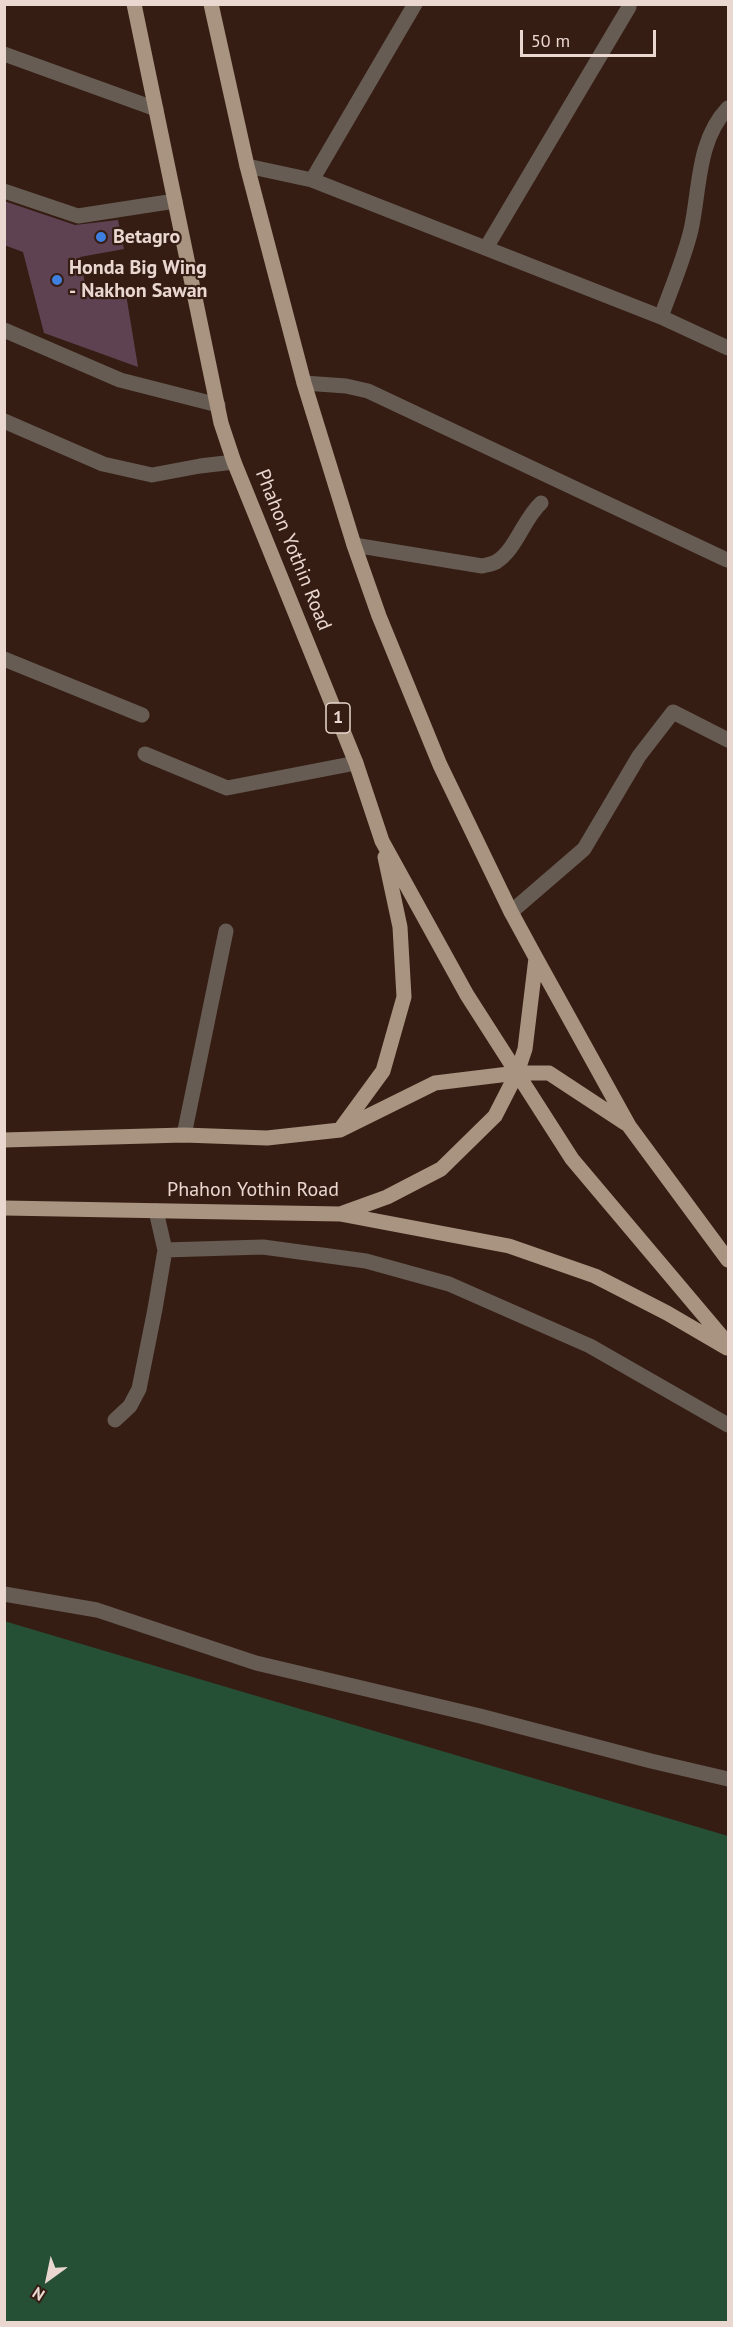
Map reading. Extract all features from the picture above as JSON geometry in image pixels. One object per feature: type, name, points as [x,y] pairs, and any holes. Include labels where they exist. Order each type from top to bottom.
[{"type":"main road","name":"Phahon Yothin Road","points":[[134,4],[218,405],[234,462],[356,763],[382,841],[467,995],[572,1159],[729,1344]]},
{"type":"main road","points":[[211,4],[247,166],[304,382],[378,616],[440,765],[511,912],[536,958],[629,1125],[729,1260]]},
{"type":"main road","points":[[340,1130],[383,1071],[404,997],[400,927],[382,841]]},
{"type":"main road","name":"Phahon Yothin Road","points":[[4,1208],[340,1214],[387,1197],[441,1169],[495,1116],[517,1073],[525,1049],[536,958]]},
{"type":"main road","points":[[4,1140],[184,1135],[267,1138],[340,1130],[435,1083],[517,1073],[549,1073],[629,1125]]},
{"type":"main road","points":[[340,1214],[509,1246],[595,1276],[667,1313],[729,1349]]},
{"type":"street","points":[[312,180],[415,4]]},
{"type":"street","points":[[486,248],[629,7]]},
{"type":"street","points":[[4,54],[156,109]]},
{"type":"street","points":[[661,317],[691,231],[702,157],[717,122],[729,108]]},
{"type":"street","points":[[247,166],[312,180],[661,317],[729,348]]},
{"type":"street","points":[[4,191],[78,216],[175,201]]},
{"type":"street","points":[[4,330],[120,380],[218,405]]},
{"type":"street","points":[[304,382],[346,386],[368,391],[727,560]]},
{"type":"street","points":[[4,421],[103,464],[152,475],[234,462]]},
{"type":"street","points":[[354,545],[482,566],[497,561],[518,537],[533,510],[541,503]]},
{"type":"street","points":[[4,659],[142,715]]},
{"type":"street","points":[[511,912],[584,849],[639,756],[673,712],[729,740]]},
{"type":"street","points":[[145,754],[227,788],[356,763]]},
{"type":"street","points":[[184,1135],[226,931]]},
{"type":"street","points":[[115,1420],[130,1406],[139,1389],[165,1250],[156,1211]]},
{"type":"street","points":[[165,1250],[264,1246],[366,1262],[450,1284],[590,1346],[729,1425]]},
{"type":"street","points":[[4,1594],[97,1610],[256,1663],[480,1716],[729,1779]]},
{"type":"green space","points":[[4,1621],[728,1836],[728,2322],[5,2322]]},
{"type":"building","name":"Honda Big Wing - Nakhon Sawan","points":[[4,201],[75,225],[118,220],[124,249],[80,257],[87,295],[125,288],[138,367],[44,333],[23,252],[4,245]]},
{"type":"place","name":"Betagro","points":[[101,237]]},
{"type":"place","name":"Honda Big Wing - Nakhon Sawan","points":[[57,280]]}]
